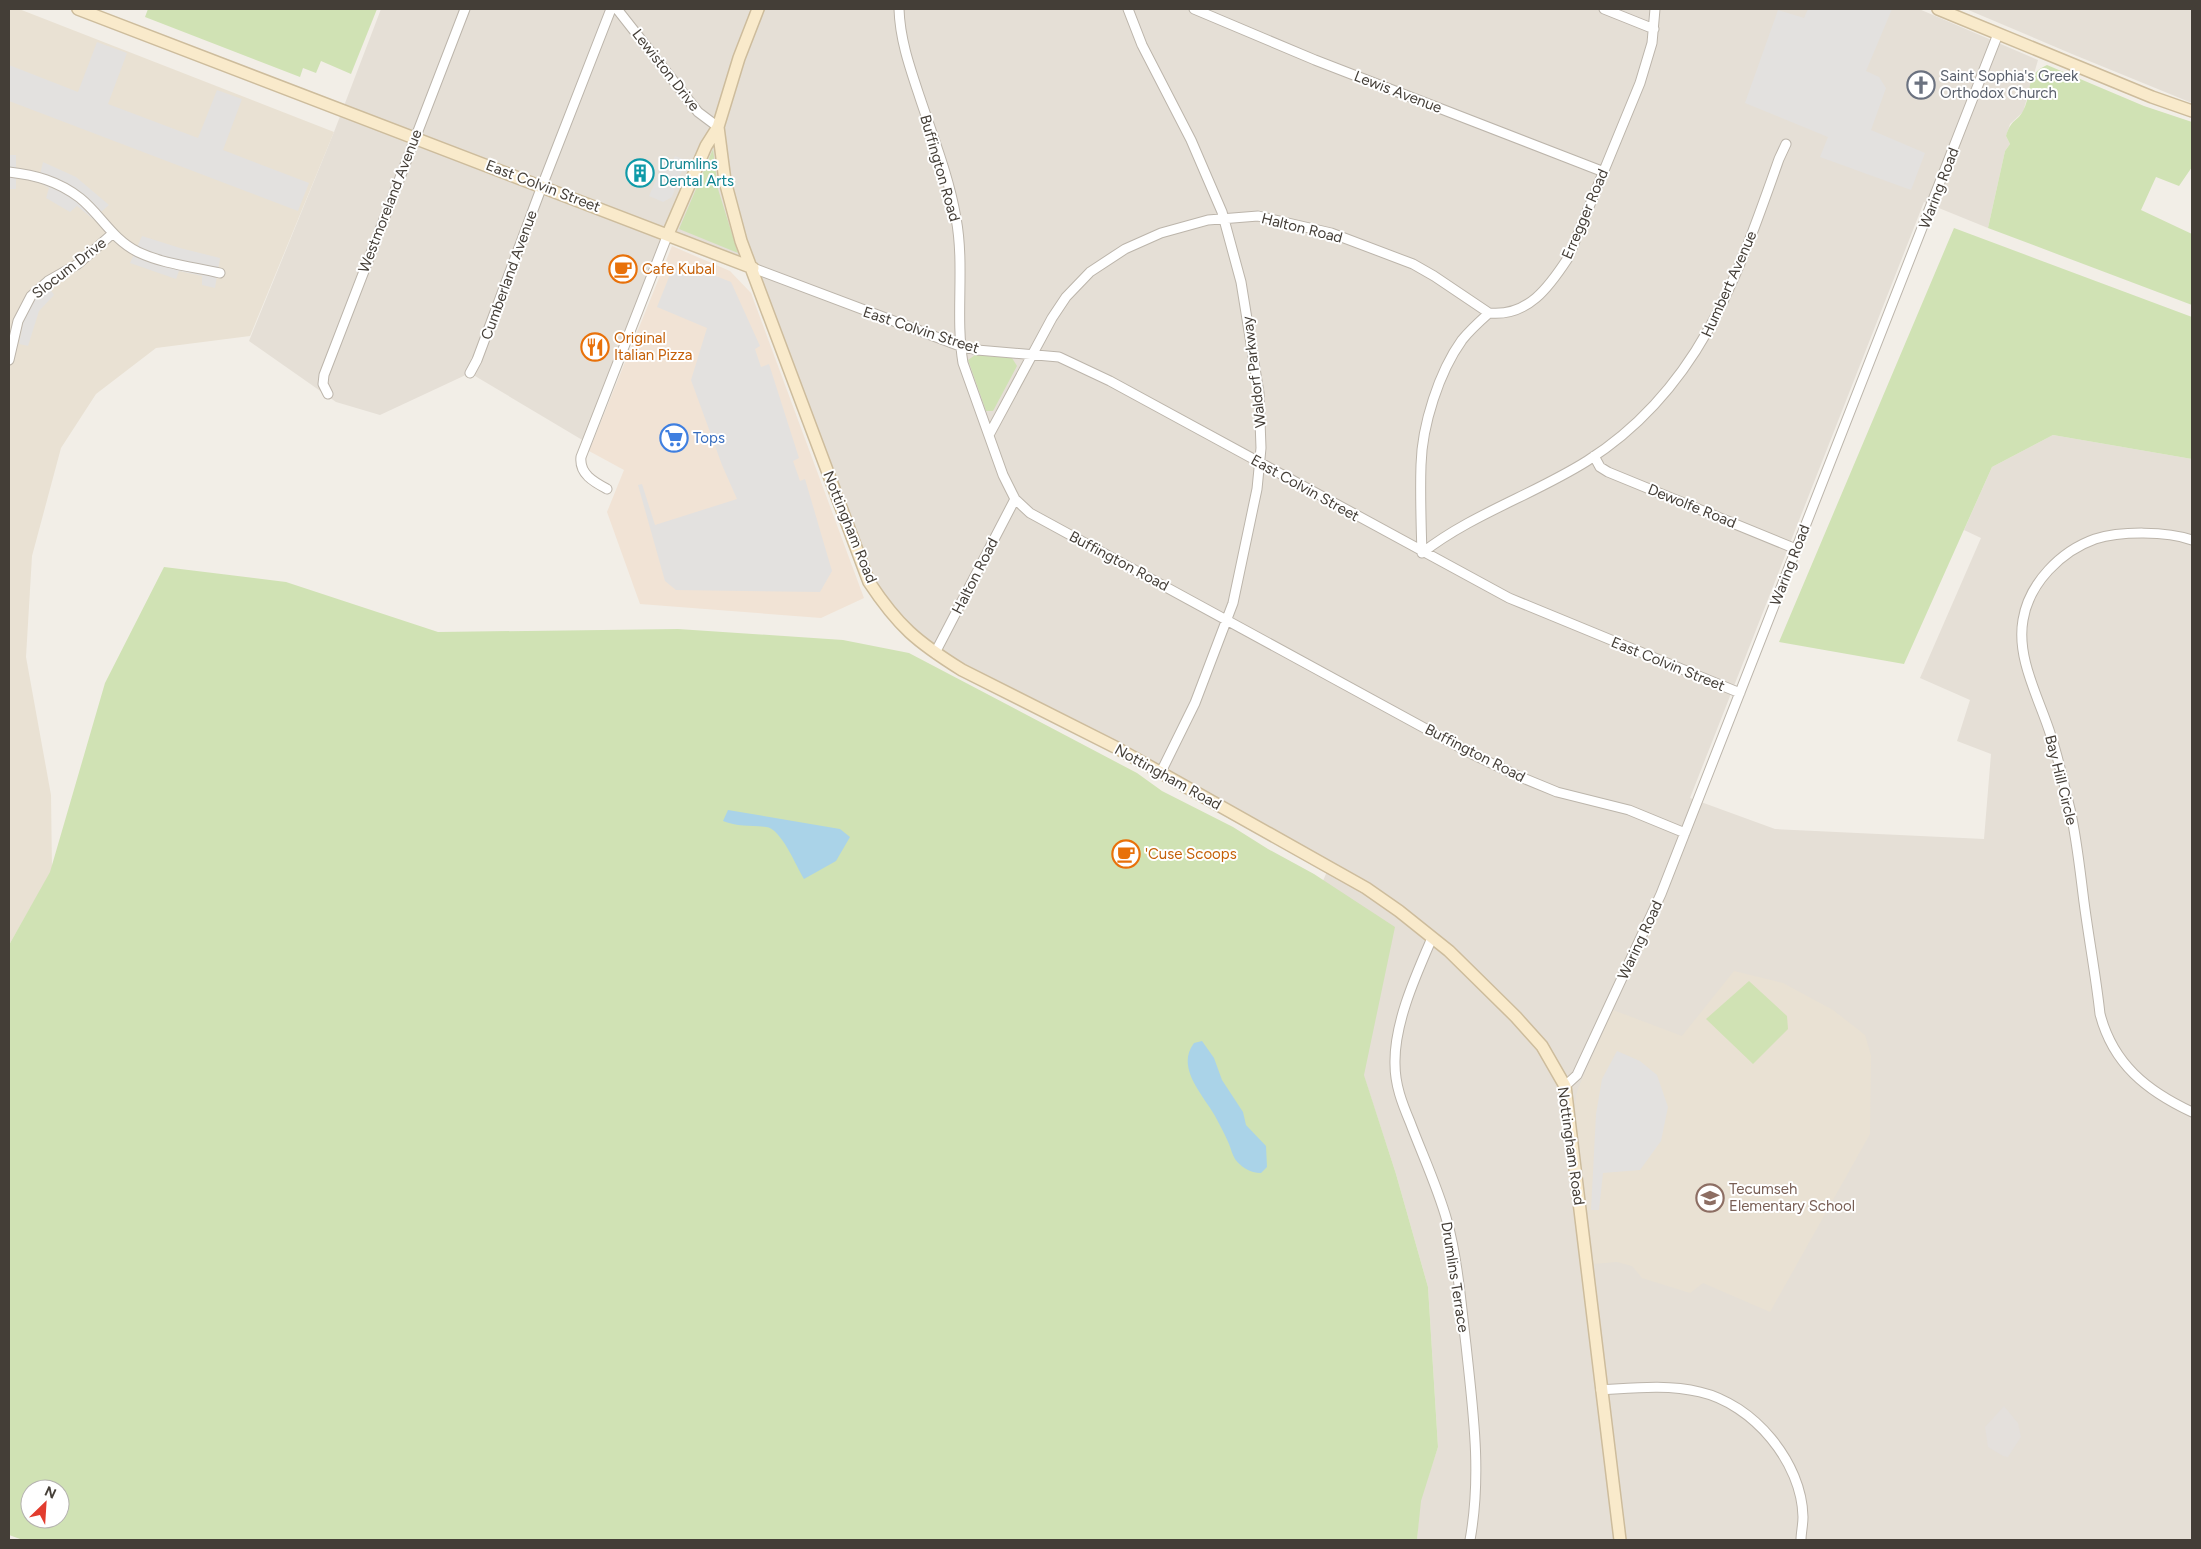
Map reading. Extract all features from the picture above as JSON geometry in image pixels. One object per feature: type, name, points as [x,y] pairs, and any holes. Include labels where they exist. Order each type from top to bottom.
[{"type":"street","name":"East Colvin Street","points":[[78,9],[960,346],[977,350],[1059,357],[1110,381],[1422,553],[1509,598],[1740,693]]},
{"type":"street","name":"Westmoreland Avenue","points":[[328,394],[323,384],[324,375],[465,9]]},
{"type":"street","name":"Cumberland Avenue","points":[[470,372],[477,360],[611,9]]},
{"type":"street","name":"Lewiston Drive","points":[[617,9],[698,112],[718,127]]},
{"type":"street","name":"Nottingham Road","points":[[758,9],[739,58],[718,127],[724,181],[731,209],[869,582],[890,613],[915,639],[962,670],[1161,772],[1366,888],[1399,911],[1432,938],[1516,1017],[1542,1046],[1565,1086],[1600,1390],[1620,1540]]},
{"type":"street","name":"Buffington Road","points":[[900,9],[900,26],[907,58],[937,149],[956,218],[961,300],[960,346],[963,363],[1003,475],[1015,498],[1030,513],[1472,754],[1557,792],[1629,810],[1685,833]]},
{"type":"street","name":"Waldorf Parkway","points":[[1128,9],[1142,45],[1191,140],[1224,218],[1241,282],[1259,393],[1260,463],[1257,489],[1227,621],[1195,703],[1161,772]]},
{"type":"street","name":"Lewis Avenue","points":[[1194,9],[1315,60],[1604,172]]},
{"type":"street","points":[[1604,9],[1654,29]]},
{"type":"street","name":"Erregger Road","points":[[1489,313],[1511,312],[1535,301],[1552,284],[1568,258],[1640,83],[1652,43],[1655,9]]},
{"type":"street","points":[[1938,9],[2192,112]]},
{"type":"street","name":"Waring Road","points":[[1565,1086],[1577,1075],[1661,894],[1998,34]]},
{"type":"street","points":[[607,489],[590,479],[584,472],[580,462],[581,457],[668,234],[706,146],[718,127]]},
{"type":"street","name":"Humbert Avenue","points":[[1422,553],[1456,529],[1532,492],[1594,456],[1615,441],[1673,386],[1696,353],[1723,304],[1743,258],[1786,144]]},
{"type":"street","name":"Slocum Drive","points":[[9,172],[39,177],[56,183],[80,199],[112,234],[137,252],[150,257],[220,272]]},
{"type":"street","name":"Halton Road","points":[[989,435],[1052,318],[1066,297],[1090,272],[1126,249],[1161,233],[1208,220],[1258,216],[1332,233],[1413,264],[1489,313]]},
{"type":"street","name":"Slocum Drive","points":[[9,360],[18,320],[30,296],[48,281],[78,264],[112,234]]},
{"type":"street","points":[[1422,553],[1421,464],[1424,432],[1446,369],[1462,340],[1489,313]]},
{"type":"street","name":"Dewolfe Road","points":[[1594,456],[1600,467],[1608,472],[1796,548]]},
{"type":"street","name":"Halton Road","points":[[935,653],[1015,498]]},
{"type":"street","name":"Bay Hill Circle","points":[[2192,540],[2152,534],[2112,535],[2094,540],[2067,554],[2051,566],[2038,583],[2026,606],[2022,640],[2026,664],[2052,737],[2070,811],[2080,862],[2100,1014],[2105,1034],[2114,1052],[2152,1090],[2192,1112]]},
{"type":"street","name":"Drumlins Terrace","points":[[1432,938],[1416,972],[1397,1038],[1395,1063],[1398,1092],[1447,1220],[1458,1280],[1477,1440],[1478,1476],[1475,1516],[1470,1540]]},
{"type":"street","points":[[1600,1390],[1675,1387],[1702,1392],[1722,1400],[1748,1416],[1770,1438],[1793,1476],[1800,1497],[1803,1517],[1801,1540]]},
{"type":"shaded area","points":[[9,9],[19,9],[334,132],[250,336],[156,348],[96,394],[61,448],[32,556],[26,657],[51,795],[52,870],[9,945]]},
{"type":"shaded area","points":[[381,9],[1919,9],[2038,60],[2023,112],[2010,124],[2006,136],[2010,144],[2005,151],[1988,228],[1924,202],[1690,798],[1775,829],[1984,839],[1991,754],[1957,741],[1970,700],[1920,678],[1981,538],[1964,530],[1992,467],[2053,435],[2192,459],[2192,1540],[1417,1540],[1420,1501],[1438,1447],[1428,1287],[1396,1174],[1364,1076],[1298,938],[1329,867],[935,653],[869,582],[753,268],[668,234],[584,441],[470,373],[380,415],[336,402],[249,341],[334,132]]},
{"type":"shaded area","points":[[1808,9],[1892,9],[1866,71],[1879,77],[1886,88],[1871,130],[1925,153],[1911,190],[1820,157],[1828,137],[1745,103],[1778,10],[1804,18]]},
{"type":"shaded area","points":[[1966,9],[2192,9],[2192,103],[2072,54]]},
{"type":"shaded area","points":[[97,42],[127,53],[108,104],[198,138],[217,90],[242,99],[223,150],[309,183],[298,211],[9,101],[9,65],[78,92]]},
{"type":"shaded area","points":[[9,155],[16,155],[16,189],[9,189]]},
{"type":"shaded area","points":[[675,156],[686,160],[672,197],[663,202],[649,196],[661,168],[669,171]]},
{"type":"shaded area","points":[[43,162],[76,177],[109,205],[93,219],[77,206],[70,212],[46,198],[49,188],[38,182]]},
{"type":"shaded area","points":[[142,236],[220,258],[215,288],[202,285],[202,276],[179,271],[176,279],[130,263]]},
{"type":"shaded area","points":[[672,246],[730,271],[751,293],[864,598],[821,618],[640,604],[607,512],[624,470],[589,451]]},
{"type":"shaded area","points":[[685,264],[731,282],[760,346],[755,349],[761,367],[769,364],[799,458],[793,461],[800,481],[805,479],[832,571],[820,592],[676,590],[665,581],[638,485],[642,484],[655,525],[737,499],[722,465],[691,380],[707,328],[657,307],[673,267],[682,271]]},
{"type":"shaded area","points":[[48,286],[54,295],[39,311],[28,346],[19,344],[24,319],[32,302]]},
{"type":"shaded area","name":"Tecumseh Elementary School","points":[[1734,971],[1783,983],[1833,1010],[1865,1035],[1871,1056],[1870,1134],[1770,1312],[1703,1283],[1690,1293],[1642,1278],[1632,1266],[1617,1262],[1594,1264],[1575,1110],[1579,1086],[1613,1010],[1682,1036]]},
{"type":"shaded area","points":[[1617,1051],[1640,1061],[1657,1075],[1668,1107],[1661,1141],[1640,1170],[1603,1173],[1599,1210],[1591,1210],[1596,1114],[1602,1079]]},
{"type":"shaded area","points":[[2004,1406],[2018,1423],[2021,1437],[2008,1457],[1988,1447],[1985,1427]]},
{"type":"green space","points":[[148,9],[377,9],[351,74],[321,61],[316,73],[303,68],[300,77],[145,17]]},
{"type":"green space","points":[[2047,65],[2144,106],[2192,122],[2192,167],[2179,186],[2156,177],[2141,210],[2192,234],[2192,305],[1988,228],[2005,151],[2010,144],[2006,136],[2008,130],[2023,111],[2035,74]]},
{"type":"green space","points":[[713,149],[718,189],[738,253],[679,229]]},
{"type":"green space","points":[[1954,228],[2192,317],[2192,459],[2053,435],[1992,467],[1904,664],[1779,642]]},
{"type":"green space","points":[[975,355],[1012,358],[1017,366],[993,411],[986,411],[968,360]]},
{"type":"green space","points":[[164,567],[286,582],[438,632],[678,629],[843,640],[909,653],[1137,773],[1162,791],[1233,827],[1314,874],[1395,927],[1364,1075],[1396,1174],[1428,1287],[1438,1447],[1421,1501],[1417,1540],[23,1540],[9,1535],[9,945],[50,872],[105,683]]},
{"type":"green space","points":[[1749,981],[1787,1016],[1788,1029],[1753,1064],[1706,1019]]},
{"type":"water","points":[[728,810],[840,829],[850,837],[836,861],[804,879],[783,840],[772,829],[723,821]]},
{"type":"water","points":[[1202,1041],[1214,1058],[1222,1080],[1243,1112],[1246,1125],[1266,1146],[1267,1167],[1261,1173],[1246,1169],[1235,1159],[1217,1119],[1193,1081],[1189,1072],[1189,1052],[1194,1043]]},
{"type":"place","name":"Saint Sophia's Greek Orthodox Church","points":[[1921,85]]},
{"type":"place","name":"Drumlins Dental Arts","points":[[640,173]]},
{"type":"place","name":"Cafe Kubal","points":[[623,269]]},
{"type":"place","name":"Original Italian Pizza","points":[[595,347]]},
{"type":"place","name":"Tops","points":[[674,438]]},
{"type":"place","name":"'Cuse Scoops","points":[[1126,854]]},
{"type":"place","name":"Tecumseh Elementary School","points":[[1710,1198]]}]
